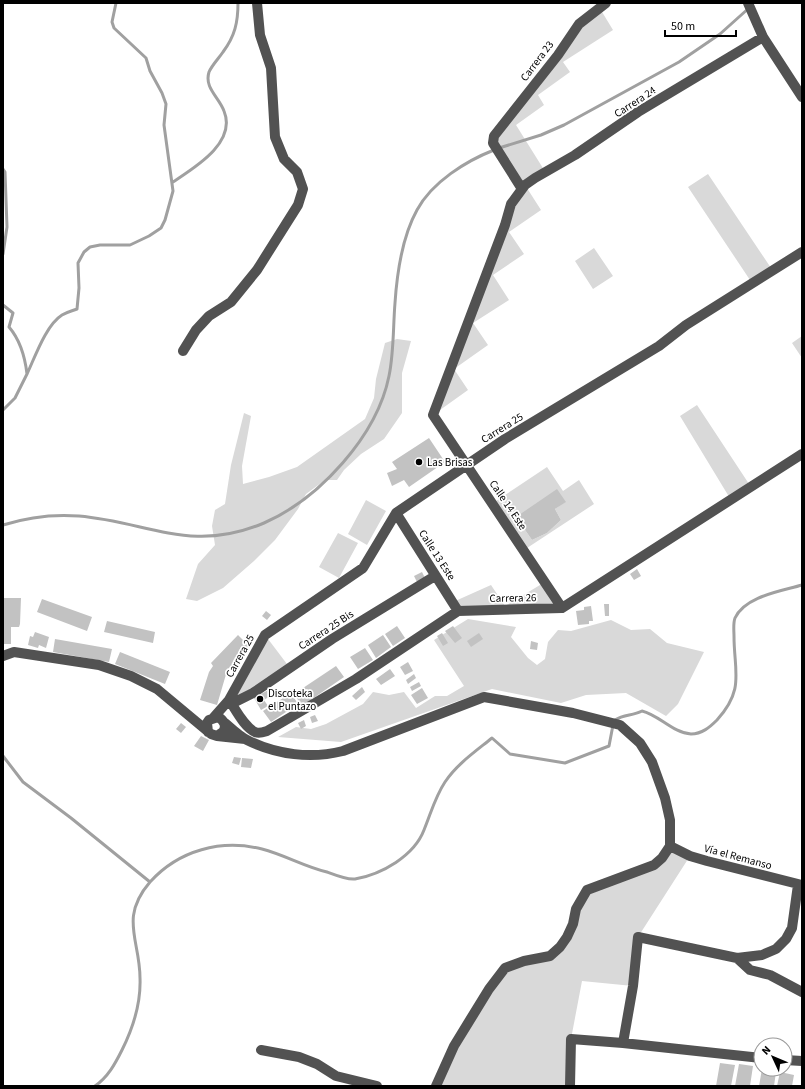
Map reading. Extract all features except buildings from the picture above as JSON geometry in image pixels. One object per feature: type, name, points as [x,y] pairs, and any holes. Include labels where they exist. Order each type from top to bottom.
[{"type":"street","points":[[183,351],[196,330],[209,316],[231,302],[257,270],[298,204],[303,189],[297,172],[284,159],[275,137],[271,68],[260,35],[257,3]]},
{"type":"street","name":"Carrera 23","points":[[522,189],[493,143],[494,136],[558,55],[579,24],[606,3]]},
{"type":"street","points":[[748,3],[763,37],[802,97]]},
{"type":"street","name":"Carrera 24","points":[[433,415],[511,204],[522,189],[535,178],[575,155],[638,112],[763,37]]},
{"type":"street","name":"Carrera 25","points":[[219,720],[227,702],[265,635],[362,568],[396,513],[505,439],[659,346],[686,324],[802,252]]},
{"type":"street","name":"Calle 14 Este","points":[[433,415],[562,608]]},
{"type":"street","points":[[562,608],[802,454]]},
{"type":"street","name":"Calle 13 Este","points":[[396,513],[458,611]]},
{"type":"street","name":"Carrera 25 Bis","points":[[227,702],[237,701],[253,693],[332,639],[435,576]]},
{"type":"street","name":"Carrera 26","points":[[458,611],[562,608]]},
{"type":"street","points":[[227,702],[255,732],[268,731],[356,679],[458,611]]},
{"type":"street","points":[[3,656],[14,652],[106,667],[131,676],[157,689],[193,721],[212,734],[246,739]]},
{"type":"street","points":[[193,721],[219,720],[246,739],[271,750],[310,756],[326,755],[484,697],[573,713],[620,725],[640,743],[652,762],[665,798],[670,820],[670,846],[662,858],[654,865],[587,890],[576,909],[574,924],[567,937],[550,956],[524,961],[505,968],[489,989],[454,1046],[436,1086]]},
{"type":"street","points":[[212,734],[207,723],[219,720]]},
{"type":"street","points":[[212,734],[223,732],[219,720]]},
{"type":"street","name":"Vía el Remanso","points":[[670,846],[690,856],[800,885]]},
{"type":"street","points":[[623,1043],[634,986],[638,937],[737,958],[762,955],[776,949],[786,940],[792,928],[800,885]]},
{"type":"street","points":[[737,958],[750,970],[770,975],[802,992]]},
{"type":"street","points":[[570,1086],[572,1039],[753,1057]]},
{"type":"street","points":[[261,1050],[299,1057],[317,1064],[336,1076],[377,1086]]},
{"type":"shaded area","points":[[599,7],[613,30],[563,62],[570,72],[538,95],[544,105],[516,125],[546,173],[525,185],[541,210],[509,232],[524,254],[493,275],[509,300],[473,323],[488,345],[454,369],[468,390],[433,415],[522,189],[493,143],[558,55]]},
{"type":"shaded area","points":[[708,174],[773,271],[752,283],[688,187]]},
{"type":"shaded area","points":[[594,248],[613,276],[593,289],[575,261]]},
{"type":"shaded area","points":[[802,336],[802,358],[792,343]]},
{"type":"shaded area","points":[[397,339],[411,341],[402,373],[402,413],[384,439],[361,454],[344,470],[337,480],[325,480],[306,494],[298,509],[275,540],[223,588],[197,601],[186,599],[198,564],[215,545],[212,526],[215,510],[225,504],[231,465],[244,413],[251,416],[242,466],[243,484],[297,467],[365,419],[374,398],[376,379],[385,343]]},
{"type":"shaded area","points":[[697,405],[751,487],[731,500],[680,416]]},
{"type":"shaded area","points":[[547,467],[563,491],[579,480],[594,504],[524,550],[493,503]],"holes":[[[565,502],[555,509],[561,520],[547,533],[532,540],[516,517]]]},
{"type":"shaded area","points":[[366,500],[386,511],[367,545],[348,534]]},
{"type":"shaded area","points":[[338,533],[358,543],[339,578],[319,567]]},
{"type":"shaded area","points":[[545,582],[562,608],[464,611],[453,602],[491,585],[505,606]]},
{"type":"shaded area","points":[[468,619],[516,627],[511,637],[528,658],[537,665],[545,659],[548,642],[558,630],[571,631],[611,620],[631,630],[650,629],[667,643],[704,652],[678,704],[666,716],[626,693],[586,695],[561,703],[492,689],[341,742],[278,737],[296,727],[311,729],[326,724],[363,704],[373,692],[389,695],[404,692],[416,708],[435,696],[447,696],[464,686],[434,640]]},
{"type":"shaded area","points":[[265,635],[290,668],[253,693],[229,700]]},
{"type":"shaded area","points":[[670,846],[690,856],[638,937],[633,986],[582,981],[571,1039],[570,1086],[436,1086],[505,968],[560,947],[587,890],[654,865]]},
{"type":"waterway","points":[[27,374],[51,326],[62,315],[77,309],[79,288],[78,263],[84,252],[90,247],[100,245],[130,245],[149,236],[161,228],[165,220],[173,191],[164,125],[166,104],[150,71],[146,58],[114,28],[112,22],[116,3]]},
{"type":"waterway","points":[[173,182],[202,162],[219,144],[224,134],[226,123],[224,111],[210,88],[208,78],[210,69],[227,46],[233,34],[236,23],[238,3]]},
{"type":"waterway","points":[[499,148],[541,135],[564,125],[679,62],[720,34],[749,8]]},
{"type":"waterway","points":[[3,525],[41,517],[69,515],[104,519],[170,533],[192,536],[214,536],[238,532],[264,523],[285,512],[305,498],[325,482],[359,443],[372,421],[382,399],[389,376],[392,358],[396,291],[401,255],[417,210],[431,190],[461,166],[494,150]]},
{"type":"waterway","points":[[3,169],[5,172],[7,227],[3,254]]},
{"type":"waterway","points":[[3,305],[13,313],[9,327],[17,338],[22,349],[27,374],[15,398],[3,410]]},
{"type":"waterway","points":[[615,720],[642,711],[684,733],[695,734],[709,728],[726,709],[735,689],[735,618],[747,604],[755,599],[802,585]]},
{"type":"waterway","points":[[95,1086],[114,1065],[130,1033],[136,1015],[140,978],[133,929],[133,918],[135,907],[141,895],[150,882],[161,871],[187,855],[202,850],[231,845],[262,849],[345,878],[355,879],[365,877],[396,862],[413,848],[424,830],[436,799],[450,775],[473,753],[492,738],[510,754],[565,763],[609,746],[613,725]]},
{"type":"waterway","points":[[3,756],[23,782],[71,818],[150,882]]},
{"type":"place","name":"Las Brisas","points":[[419,462]]},
{"type":"place","name":"Discoteka el Puntazo","points":[[260,699]]}]
